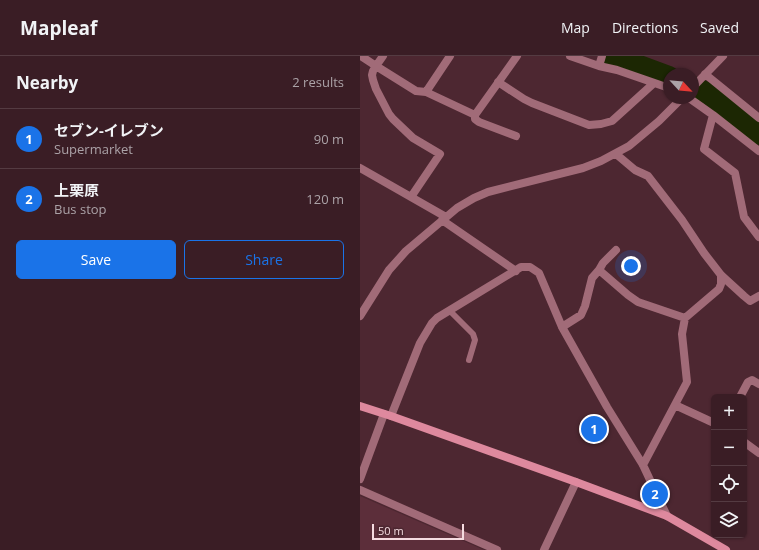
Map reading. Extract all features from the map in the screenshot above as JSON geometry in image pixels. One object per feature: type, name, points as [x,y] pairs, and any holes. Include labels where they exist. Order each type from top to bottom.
[{"type":"street","points":[[361,56],[416,91],[426,92],[475,114]]},
{"type":"street","points":[[383,56],[372,75],[376,89],[389,114],[413,138],[440,154],[411,198]]},
{"type":"street","points":[[426,92],[450,56]]},
{"type":"street","points":[[516,136],[474,119],[475,114],[517,56]]},
{"type":"street","points":[[570,56],[601,60],[617,70],[663,86]]},
{"type":"street","points":[[699,81],[723,56]]},
{"type":"street","points":[[704,76],[759,118]]},
{"type":"street","points":[[498,82],[524,99],[589,126],[612,121],[654,83]]},
{"type":"street","points":[[360,316],[389,270],[406,251],[457,208],[488,192],[583,168],[616,154],[647,132],[676,104]]},
{"type":"street","points":[[697,104],[759,151]]},
{"type":"street","points":[[713,115],[704,149],[735,173],[744,217],[759,237]]},
{"type":"street","points":[[616,154],[635,170],[648,176],[682,220],[720,275],[750,301],[759,296]]},
{"type":"street","points":[[360,168],[444,219],[516,271]]},
{"type":"street","points":[[562,327],[581,315],[585,306],[592,278],[603,263],[616,250]]},
{"type":"street","points":[[360,479],[420,343],[432,323],[437,318],[521,267],[530,267],[539,273],[562,327],[607,407],[643,466],[667,516]]},
{"type":"street","points":[[599,270],[638,302],[685,318]]},
{"type":"street","points":[[643,466],[687,382],[682,334],[685,318],[719,289],[721,284],[720,275]]},
{"type":"street","points":[[742,394],[748,382],[752,380],[759,384]]},
{"type":"street","points":[[675,405],[711,422]]},
{"type":"street","points":[[360,406],[576,482],[667,516],[726,550]]},
{"type":"street","points":[[747,444],[759,453]]},
{"type":"street","points":[[544,550],[576,482]]},
{"type":"street","points":[[360,490],[497,550]]},
{"type":"lane","points":[[450,311],[473,334],[475,340],[469,360]]},
{"type":"shaded area","points":[[360,496],[484,550],[360,550]]},
{"type":"waterway","points":[[612,56],[663,75]]},
{"type":"waterway","points":[[699,90],[709,94],[759,134]]},
{"type":"place","name":"セブン-イレブン","points":[[594,429]]},
{"type":"place","name":"上栗原","points":[[655,494]]}]
